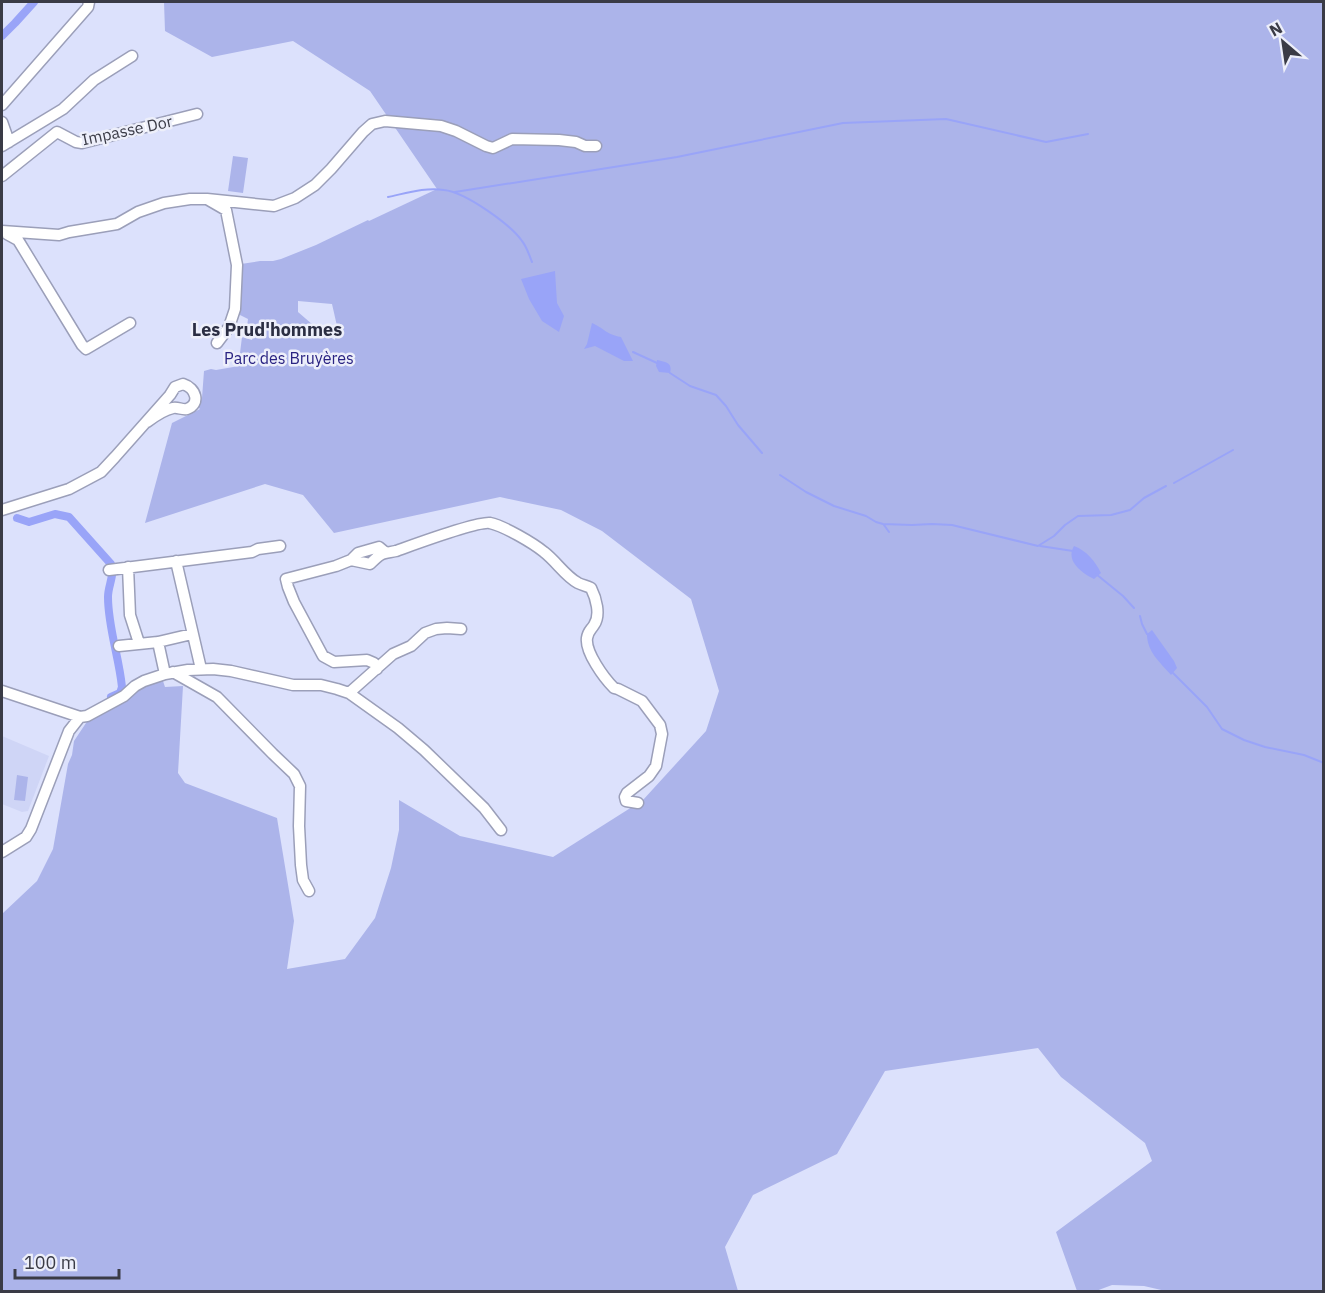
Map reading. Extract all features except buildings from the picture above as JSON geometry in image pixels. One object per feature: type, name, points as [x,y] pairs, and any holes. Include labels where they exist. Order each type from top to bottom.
[{"type":"street","points":[[2,105],[88,8],[89,2]]},
{"type":"street","points":[[2,110],[62,43]]},
{"type":"street","points":[[2,122],[5,144],[63,109],[94,80],[132,56]]},
{"type":"street","name":"Impasse Dor","points":[[2,176],[57,132],[82,143],[198,114]]},
{"type":"street","points":[[2,231],[59,235],[117,224],[138,212],[164,203],[189,199],[274,206],[295,198],[315,184],[363,132],[372,124],[385,121],[441,126],[493,148],[512,139],[559,140],[576,142],[585,146],[597,146]]},
{"type":"street","points":[[207,199],[226,210],[237,265],[235,309],[228,327],[217,343]]},
{"type":"street","points":[[2,231],[18,240],[86,349],[130,323]]},
{"type":"street","points":[[2,510],[69,489],[90,479],[106,467],[175,387],[183,384],[192,388],[195,393],[194,402],[184,410],[175,407],[170,395]]},
{"type":"street","points":[[147,422],[161,412],[175,407]]},
{"type":"street","points":[[377,669],[374,663],[367,660],[334,662],[323,656],[294,602],[286,579],[336,566],[351,560],[358,552],[379,547],[385,552],[396,551],[474,525],[489,523],[536,545],[578,583],[591,588],[596,600],[597,614],[595,625],[590,629],[587,638],[588,648],[609,683],[614,688],[642,701],[660,727],[662,734],[656,766],[649,776],[625,797],[626,801],[638,803]]},
{"type":"street","points":[[112,569],[252,552],[280,546]]},
{"type":"street","points":[[176,561],[201,669]]},
{"type":"street","points":[[128,567],[130,615],[139,643]]},
{"type":"street","points":[[349,693],[393,654],[411,646],[425,633],[447,628],[461,630]]},
{"type":"street","points":[[119,646],[158,642],[192,634]]},
{"type":"street","points":[[158,642],[169,673],[217,697],[294,774],[300,786],[299,826],[303,880],[309,891]]},
{"type":"street","points":[[2,691],[80,717],[87,716],[124,696],[144,681],[169,673],[201,669],[231,671],[293,685],[321,685],[349,693],[398,728],[483,808],[501,830]]},
{"type":"street","points":[[2,852],[26,837],[32,829],[69,731],[80,717]]},
{"type":"shaded area","points":[[555,271],[557,303],[564,316],[559,332],[542,321],[521,279]]},
{"type":"shaded area","points":[[592,323],[621,337],[633,361],[624,361],[595,346],[584,349]]},
{"type":"shaded area","points":[[657,360],[669,365],[670,373],[659,372],[656,366]]},
{"type":"shaded area","points":[[1074,546],[1087,554],[1099,569],[1101,573],[1094,579],[1076,566],[1072,557]]},
{"type":"shaded area","points":[[1152,630],[1177,668],[1171,675],[1149,646],[1147,634]]},
{"type":"shaded area","points":[[2,736],[49,756],[28,811],[22,812],[2,804]]},
{"type":"green space","name":"Parc des Bruyères","points":[[164,2],[1323,2],[1323,1291],[1170,1292],[1144,1286],[1112,1285],[1096,1291],[1077,1291],[1056,1232],[1152,1161],[1145,1143],[1061,1077],[1038,1048],[885,1071],[837,1154],[753,1195],[725,1247],[738,1291],[2,1292],[2,914],[37,881],[53,849],[74,741],[88,720],[140,687],[162,678],[165,687],[183,686],[178,773],[185,783],[277,818],[294,921],[287,969],[345,959],[375,918],[391,868],[399,830],[399,800],[460,836],[553,857],[643,800],[706,731],[719,691],[691,599],[602,531],[561,510],[500,497],[334,533],[303,495],[265,484],[145,523],[172,423],[200,409],[198,407],[202,398],[204,371],[239,366],[238,354],[242,337],[252,340],[255,329],[247,327],[248,319],[240,315],[241,264],[281,259],[437,189],[370,91],[293,41],[212,57],[165,31]],"holes":[[[298,301],[332,304],[337,326],[335,340],[320,331],[298,312]]]},
{"type":"green space","points":[[233,156],[248,158],[243,193],[228,191]]},
{"type":"green space","points":[[17,775],[28,777],[25,801],[14,800]]},
{"type":"waterway","points":[[2,36],[34,2]]},
{"type":"waterway","points":[[455,192],[677,157],[843,123],[946,119],[1046,142],[1088,134]]},
{"type":"waterway","points":[[388,197],[430,189],[444,190],[463,196],[508,226],[525,246],[532,262]]},
{"type":"waterway","points":[[633,352],[657,363]]},
{"type":"waterway","points":[[670,373],[690,386],[716,395],[762,453]]},
{"type":"waterway","points":[[1174,483],[1233,450]]},
{"type":"waterway","points":[[780,475],[834,506],[883,524],[952,525],[1038,546],[1078,516],[1111,515],[1130,510],[1144,498],[1166,486]]},
{"type":"waterway","points":[[17,518],[29,522],[55,514],[69,517],[111,564],[108,608],[122,687],[120,693],[111,697]]},
{"type":"waterway","points":[[884,525],[889,532]]},
{"type":"waterway","points":[[1040,546],[1073,551]]},
{"type":"waterway","points":[[1096,574],[1134,608]]},
{"type":"waterway","points":[[1140,616],[1147,634]]},
{"type":"waterway","points":[[1173,673],[1207,707],[1222,729],[1244,740],[1304,755],[1324,763]]},
{"type":"district","name":"Les Prud'hommes","points":[[267,329]]}]
